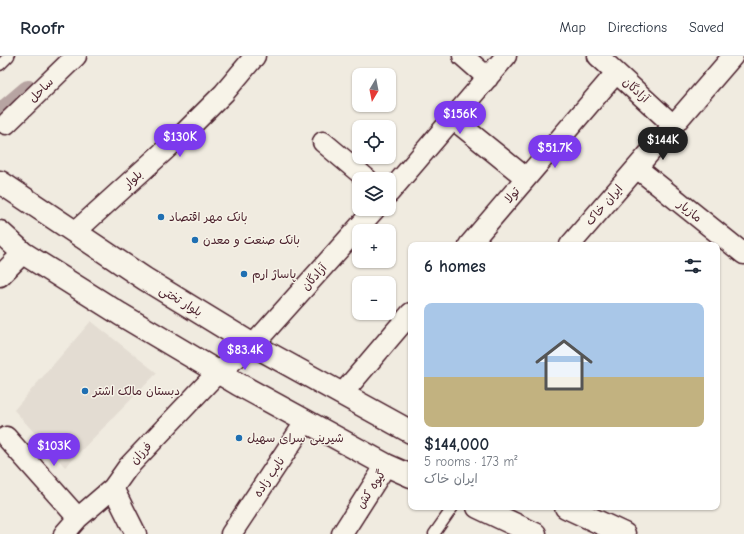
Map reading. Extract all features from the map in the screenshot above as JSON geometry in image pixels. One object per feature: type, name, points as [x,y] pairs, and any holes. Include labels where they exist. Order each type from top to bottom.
[{"type":"main road","name":"بلوار تختی","points":[[0,182],[145,279],[253,345],[408,429]]},
{"type":"main road","points":[[0,232],[23,253],[120,314],[218,372],[386,465],[408,475]]},
{"type":"main road","points":[[484,510],[535,534]]},
{"type":"main road","points":[[572,510],[624,534]]},
{"type":"street","name":"ساحل","points":[[6,124],[76,56]]},
{"type":"street","name":"بلوار","points":[[75,232],[185,132],[224,93],[255,56]]},
{"type":"street","points":[[463,56],[488,78]]},
{"type":"street","points":[[396,185],[506,56]]},
{"type":"street","name":"آزادگان","points":[[598,56],[674,125]]},
{"type":"street","name":"ایران خاک","points":[[573,242],[733,56]]},
{"type":"street","name":"تولا","points":[[472,242],[616,73]]},
{"type":"street","points":[[453,119],[526,178]]},
{"type":"street","points":[[322,142],[359,172]]},
{"type":"street","name":"مازیار","points":[[637,168],[744,254]]},
{"type":"street","name":"آزادگان","points":[[218,372],[253,345],[369,216]]},
{"type":"street","points":[[0,276],[23,253]]},
{"type":"street","points":[[342,394],[408,317]]},
{"type":"street","name":"فرزان","points":[[64,534],[78,518],[112,488],[128,467],[218,372]]},
{"type":"street","name":"نایب زاده","points":[[231,534],[306,421]]},
{"type":"street","points":[[6,437],[78,518]]},
{"type":"street","name":"گیوه کش","points":[[342,534],[386,465]]},
{"type":"street","points":[[112,488],[136,534]]},
{"type":"lane","points":[[0,65],[10,56]]},
{"type":"lane","points":[[434,534],[451,510]]},
{"type":"shaded area","name":"دبستان مالک اشتر","points":[[91,321],[157,373],[65,467],[14,410]]},
{"type":"waterway","points":[[0,115],[28,91]]},
{"type":"place","name":"بانک مهر اقتصاد","points":[[161,217]]},
{"type":"place","name":"بانک صنعت و معدن","points":[[195,240]]},
{"type":"place","name":"پاساژ ارم","points":[[244,274]]},
{"type":"place","name":"دبستان مالک اشتر","points":[[85,391]]},
{"type":"place","name":"شیرینی سرای سهیل","points":[[239,438]]}]
